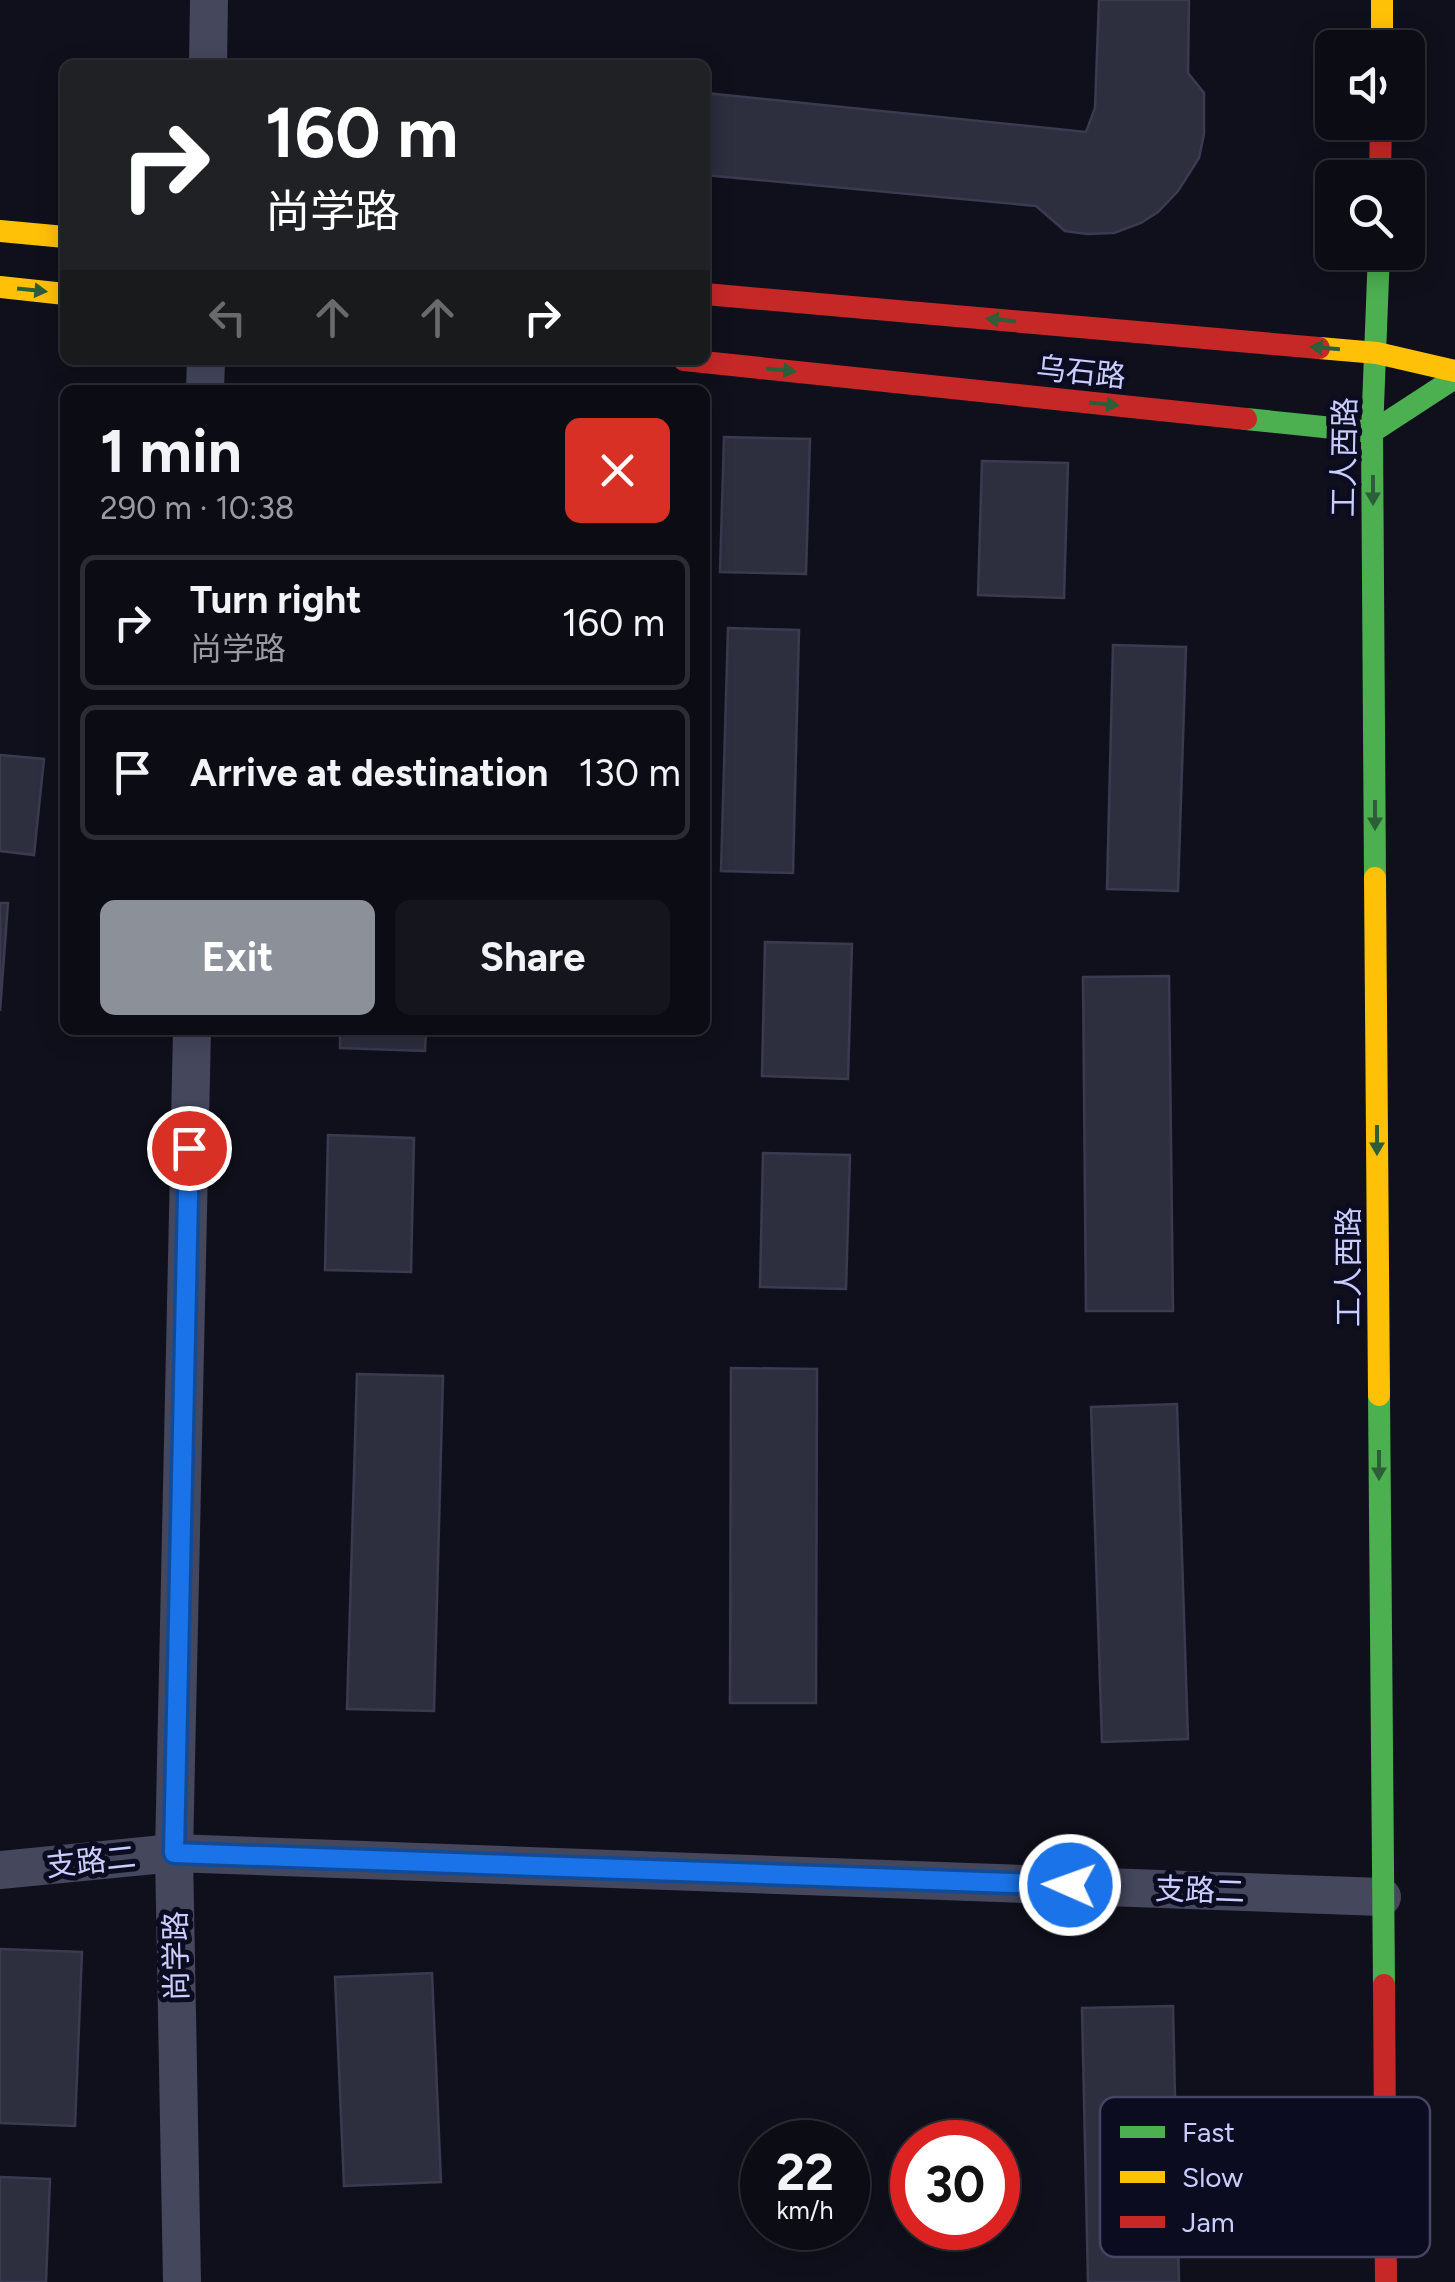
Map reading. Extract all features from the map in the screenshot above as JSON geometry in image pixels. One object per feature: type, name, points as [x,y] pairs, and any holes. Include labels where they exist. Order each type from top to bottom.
[{"type":"main road","points":[[1382,0],[1382,30]]},
{"type":"main road","points":[[0,231],[60,237]]},
{"type":"main road","name":"工人西路","points":[[1379,270],[1372,432],[1384,2097]]},
{"type":"main road","points":[[0,287],[60,293]]},
{"type":"main road","name":"乌石路","points":[[710,294],[1377,352],[1455,371]]},
{"type":"main road","name":"乌石路","points":[[710,363],[1372,432]]},
{"type":"main road","points":[[1372,432],[1455,378]]},
{"type":"main road","name":"工人西路","points":[[1386,2257],[1386,2282]]},
{"type":"street","points":[[208,0],[208,60]]},
{"type":"street","name":"尚学路","points":[[182,2282],[174,1853],[192,1035]]},
{"type":"street","name":"支路二","points":[[0,1870],[174,1853],[1382,1896]]},
{"type":"building","points":[[1099,0],[1189,0],[1188,73],[1204,93],[1204,134],[1199,158],[1178,191],[1158,212],[1114,233],[1065,231],[1036,206],[710,175],[710,94],[1086,132],[1095,108]]},
{"type":"building","points":[[724,437],[810,439],[806,574],[720,572]]},
{"type":"building","points":[[982,461],[1068,463],[1064,598],[978,595]]},
{"type":"building","points":[[728,628],[799,630],[793,873],[721,871]]},
{"type":"building","points":[[1113,645],[1186,647],[1178,891],[1107,889]]},
{"type":"building","points":[[0,755],[44,759],[34,855],[0,851]]},
{"type":"building","points":[[0,903],[8,903],[0,1011]]},
{"type":"building","points":[[765,942],[852,944],[848,1079],[762,1076]]},
{"type":"building","points":[[1169,976],[1173,1311],[1086,1311],[1083,977]]},
{"type":"building","points":[[340,1035],[426,1035],[425,1051],[340,1048]]},
{"type":"building","points":[[328,1135],[414,1138],[411,1272],[325,1270]]},
{"type":"building","points":[[763,1153],[850,1155],[846,1289],[760,1287]]},
{"type":"building","points":[[731,1368],[817,1369],[816,1703],[730,1703]]},
{"type":"building","points":[[357,1374],[443,1376],[434,1711],[347,1709]]},
{"type":"building","points":[[1177,1404],[1188,1739],[1102,1742],[1091,1407]]},
{"type":"building","points":[[0,1949],[82,1952],[75,2126],[0,2123]]},
{"type":"building","points":[[432,1973],[441,2182],[344,2186],[335,1977]]},
{"type":"building","points":[[1173,2006],[1175,2097],[1100,2097],[1100,2257],[1178,2257],[1179,2282],[1088,2282],[1082,2008]]},
{"type":"building","points":[[0,2177],[50,2179],[46,2282],[0,2282]]},
{"type":"traffic: fast","points":[[1375,878],[1372,432],[1378,270]]},
{"type":"traffic: fast","points":[[1246,419],[1372,432],[1455,378]]},
{"type":"traffic: fast","points":[[1379,1395],[1384,1985]]},
{"type":"traffic: slow","points":[[1382,0],[1382,30]]},
{"type":"traffic: slow","points":[[0,231],[60,237]]},
{"type":"traffic: slow","points":[[0,287],[60,293]]},
{"type":"traffic: slow","points":[[1319,348],[1377,353],[1455,371]]},
{"type":"traffic: slow","points":[[1375,878],[1379,1395]]},
{"type":"traffic: jam","points":[[1380,160],[1381,140]]},
{"type":"traffic: jam","points":[[710,294],[1319,348]]},
{"type":"traffic: jam","points":[[710,363],[1246,419]]},
{"type":"traffic: jam","points":[[1384,1985],[1385,2097]]},
{"type":"traffic: jam","points":[[1386,2257],[1386,2282]]},
{"type":"route","points":[[189,1148],[174,1853],[1070,1885]]}]
